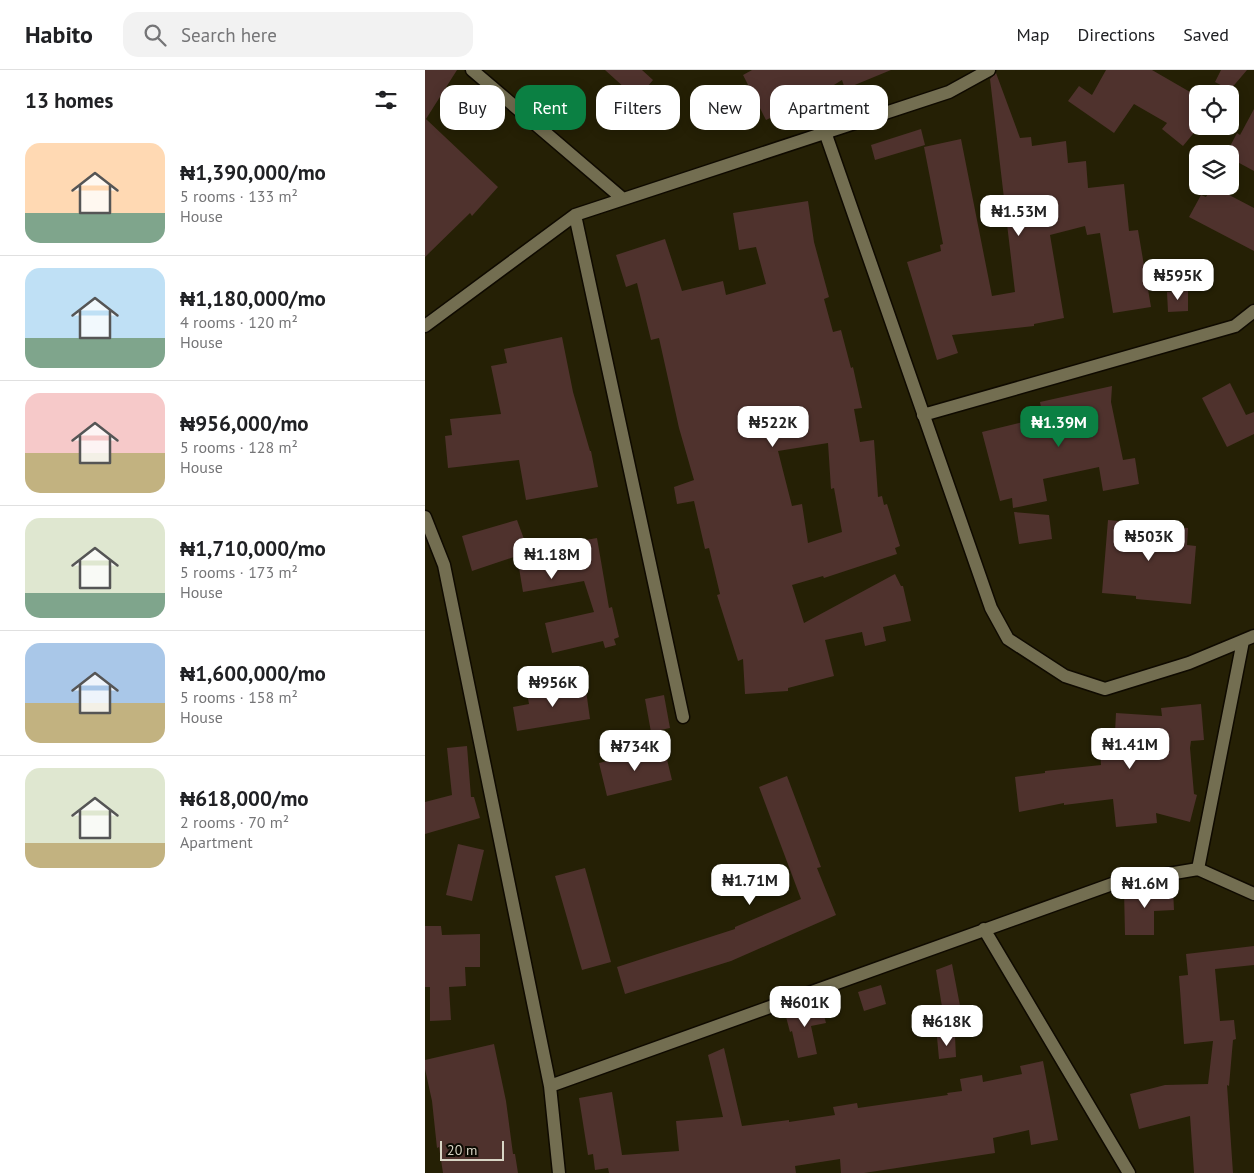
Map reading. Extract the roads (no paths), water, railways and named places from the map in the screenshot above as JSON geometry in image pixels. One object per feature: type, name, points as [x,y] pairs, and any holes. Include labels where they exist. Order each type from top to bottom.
[{"type":"street","points":[[472,70],[623,199]]},
{"type":"street","points":[[425,326],[575,215],[949,92],[989,70]]},
{"type":"street","points":[[825,132],[991,608],[1007,639],[1065,676],[1105,689],[1189,663],[1249,638]]},
{"type":"street","points":[[575,215],[683,717]]},
{"type":"street","points":[[923,415],[1235,326],[1254,311]]},
{"type":"street","points":[[425,517],[444,565],[550,1086],[559,1173]]},
{"type":"street","points":[[1198,869],[1249,638]]},
{"type":"street","points":[[550,1086],[1115,883],[1198,869],[1254,894]]},
{"type":"street","points":[[985,929],[1129,1173]]}]
